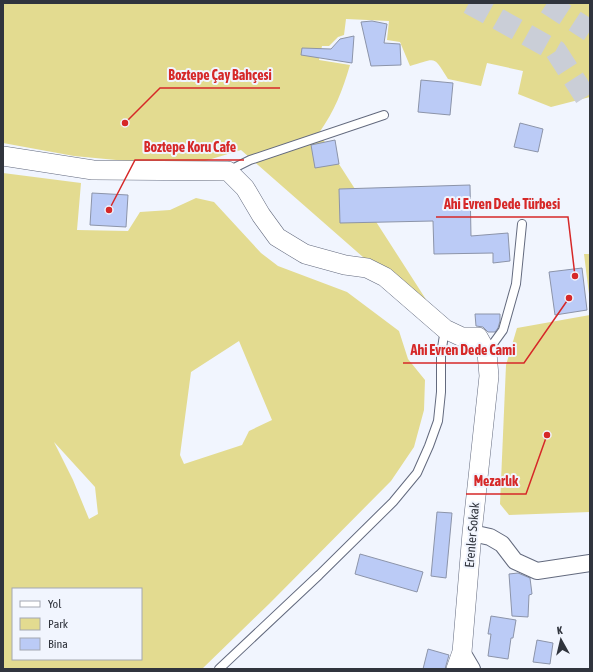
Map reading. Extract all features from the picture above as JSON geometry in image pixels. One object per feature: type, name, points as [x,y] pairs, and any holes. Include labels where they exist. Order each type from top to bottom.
[{"type":"street","points":[[3,156],[93,170],[228,171],[244,188],[261,216],[277,237],[305,254],[345,265],[367,268],[385,277],[445,329],[462,337],[478,337],[487,353]]},
{"type":"street","name":"Erenler Sokak","points":[[459,661],[489,376],[487,353]]},
{"type":"street","points":[[472,533],[490,537],[502,544],[515,561],[537,570],[590,563]]},
{"type":"street","points":[[459,661],[472,669]]},
{"type":"lane","points":[[228,171],[250,160],[384,115]]},
{"type":"lane","points":[[487,353],[503,330],[516,284],[522,224]]},
{"type":"lane","points":[[219,669],[319,575],[393,502],[417,473],[430,446],[438,421],[441,392],[441,354],[445,329]]},
{"type":"green space","points":[[3,3],[590,3],[590,97],[551,107],[518,94],[523,71],[487,63],[481,86],[448,79],[440,66],[434,60],[425,61],[410,66],[400,42],[387,40],[389,21],[346,19],[344,35],[338,37],[329,46],[322,46],[319,60],[350,65],[338,100],[319,133],[445,329],[241,150],[195,164],[169,165],[74,156],[3,143]]},
{"type":"green space","points":[[3,173],[81,183],[77,230],[128,231],[140,212],[170,210],[196,198],[214,202],[261,253],[278,266],[347,292],[399,331],[408,359],[425,380],[424,410],[414,447],[391,481],[202,669],[3,669]],"holes":[[[239,341],[272,420],[249,431],[242,445],[184,464],[180,455],[191,372]],[[54,442],[95,487],[98,514],[89,519],[73,480]]]},
{"type":"green space","points":[[584,254],[590,254],[590,302]]},
{"type":"green space","points":[[590,315],[590,512],[509,515],[500,504],[506,365],[517,328]]},
{"type":"building","points":[[372,21],[387,24],[384,43],[400,44],[401,65],[371,66],[361,22]]},
{"type":"building","points":[[354,36],[352,63],[301,55],[302,48],[331,49],[340,39]]},
{"type":"building","points":[[421,80],[453,83],[450,115],[418,112]]},
{"type":"building","points":[[520,123],[543,129],[538,152],[514,147]]},
{"type":"building","points":[[335,140],[339,164],[315,168],[311,145]]},
{"type":"building","points":[[470,185],[471,236],[508,233],[510,261],[493,263],[493,253],[434,254],[433,221],[340,223],[339,189]]},
{"type":"building","points":[[92,193],[128,195],[126,227],[90,225]]},
{"type":"building","points":[[582,268],[587,310],[555,315],[549,272]]},
{"type":"building","points":[[475,314],[500,314],[498,328],[495,332],[488,332],[483,327],[476,326]]},
{"type":"building","points":[[437,512],[452,513],[446,578],[431,576]]},
{"type":"building","points":[[360,554],[423,572],[417,592],[355,574]]},
{"type":"building","points":[[518,573],[530,578],[532,594],[529,595],[528,617],[512,616],[509,574]]},
{"type":"building","points":[[491,616],[516,620],[513,638],[511,638],[508,659],[488,656],[491,634],[488,634]]},
{"type":"building","points":[[537,640],[553,643],[550,664],[533,662]]},
{"type":"building","points":[[428,649],[449,655],[445,669],[423,669]]},
{"type":"tunnel","points":[[469,3],[556,51],[590,104]]},
{"type":"tunnel","points":[[547,3],[590,31]]},
{"type":"place","name":"Boztepe Çay Bahçesi","points":[[125,123]]},
{"type":"place","name":"Boztepe Koru Cafe","points":[[109,210]]},
{"type":"place","name":"Ahi Evren Dede Türbesi","points":[[575,276]]},
{"type":"place","name":"Ahi Evren Dede Cami","points":[[569,298]]},
{"type":"place","name":"Mezarlık","points":[[547,435]]}]
